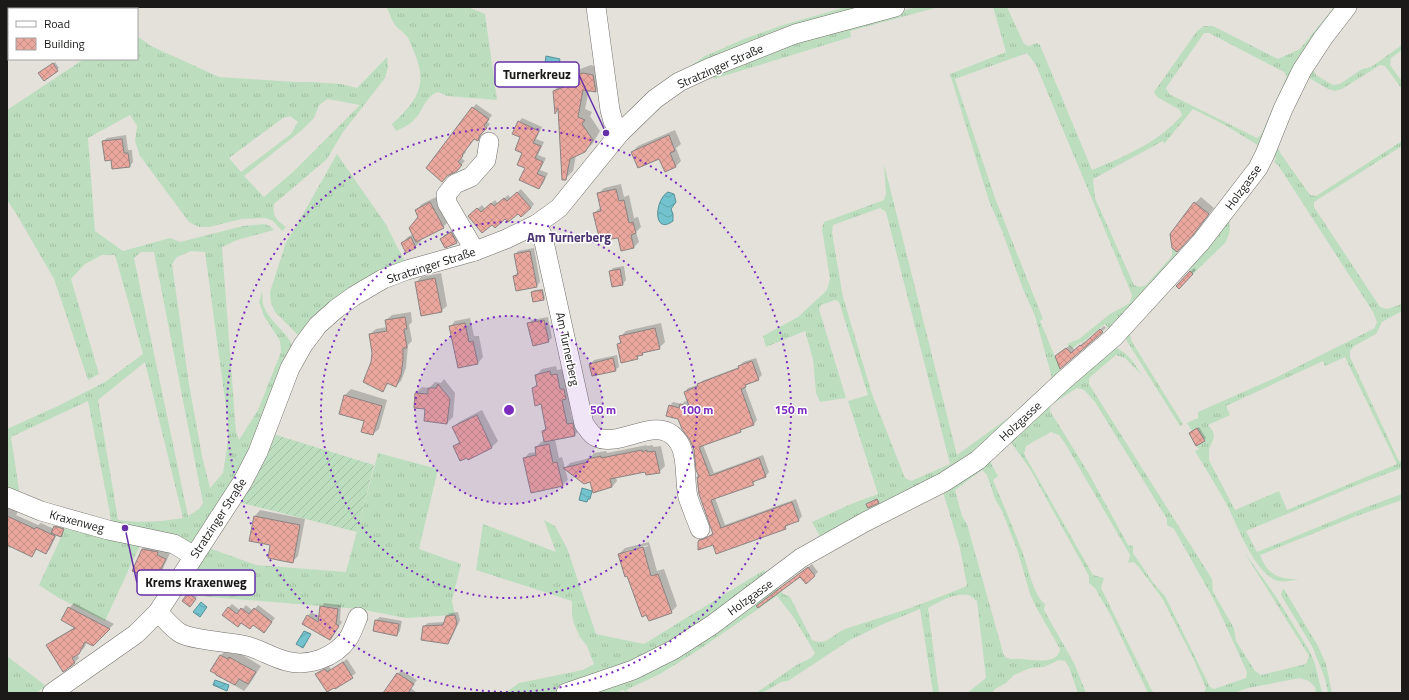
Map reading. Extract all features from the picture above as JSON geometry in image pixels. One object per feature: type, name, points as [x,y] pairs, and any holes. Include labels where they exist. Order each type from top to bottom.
[{"type":"street","points":[[596,7],[610,110],[613,121],[620,133]]},
{"type":"street","name":"Stratzinger Straße","points":[[52,693],[136,634],[158,612],[243,481],[258,452],[290,368],[303,345],[318,325],[336,309],[354,296],[383,279],[407,270],[475,251],[506,239],[537,224],[559,208],[620,133],[655,99],[679,82],[709,68],[795,34],[895,7]]},
{"type":"street","name":"Holzgasse","points":[[566,693],[634,670],[674,650],[712,625],[801,558],[865,522],[944,482],[978,460],[1064,380],[1114,337],[1201,242],[1258,168],[1283,109],[1302,70],[1322,38],[1347,7]]},
{"type":"street","points":[[475,251],[447,203],[446,195],[455,184],[471,177],[486,160],[489,142]]},
{"type":"street","name":"Am Turnerberg","points":[[537,224],[543,237],[584,424],[596,437],[604,439],[614,439],[656,429],[668,432],[678,440],[683,453],[688,496],[700,528]]},
{"type":"street","name":"Kraxenweg","points":[[7,497],[49,513],[108,530],[174,544],[194,556]]},
{"type":"street","points":[[158,612],[181,633],[194,637],[244,645],[286,661],[302,663],[316,661],[330,655],[341,647],[349,638],[358,617]]},
{"type":"green space","points":[[468,7],[485,14],[497,100],[447,96],[438,92],[430,97],[413,121],[407,126],[396,131],[392,124],[408,108],[418,92],[420,74],[409,40],[394,23],[387,8]]},
{"type":"green space","points":[[846,7],[873,7],[676,76],[705,56],[744,39],[783,25]]},
{"type":"green space","points":[[917,7],[939,7],[850,31],[851,37],[714,79],[712,74],[797,39]]},
{"type":"green space","points":[[993,7],[1007,7],[1024,44],[1029,46],[1037,43],[1040,45],[1092,170],[1129,154],[1152,141],[1173,125],[1182,115],[1180,110],[1157,97],[1154,92],[1197,31],[1204,26],[1213,26],[1278,59],[1300,49],[1334,7],[1343,7],[1264,149],[1225,125],[1193,109],[1164,144],[1163,141],[1093,179],[1095,198],[1134,285],[1140,287],[1146,285],[1172,256],[1172,248],[1179,253],[1113,334],[1105,324],[1082,343],[1081,342],[1072,349],[1067,344],[1079,339],[1110,314],[1130,303],[1132,295],[1036,65],[1027,53],[955,79],[995,198],[1043,319],[1040,321],[1064,378],[976,458],[823,542],[812,522],[851,504],[878,494],[848,401],[868,395],[839,302],[835,300],[821,305],[819,309],[846,398],[820,402],[816,393],[813,359],[805,331],[766,347],[763,336],[798,317],[827,290],[830,279],[822,229],[824,222],[884,200],[886,193],[884,164],[957,455],[1012,415],[1052,378],[1035,316],[989,201],[950,74],[1006,52]],"holes":[[[1204,33],[1209,33],[1284,72],[1287,76],[1261,135],[1257,138],[1169,94],[1166,88]],[[880,208],[886,212],[950,464],[911,481],[905,478],[872,394],[843,297],[832,233],[833,225]]]},
{"type":"green space","points":[[138,37],[151,46],[219,77],[341,84],[357,88],[387,57],[388,67],[385,78],[343,132],[327,159],[274,204],[276,218],[286,227],[282,231],[273,221],[265,218],[242,219],[209,227],[199,227],[189,222],[140,156],[135,141],[137,126],[130,115],[88,138],[95,231],[123,251],[170,238],[180,242],[243,226],[264,224],[270,226],[274,230],[237,240],[222,247],[236,432],[239,440],[258,410],[281,352],[280,341],[264,316],[259,302],[262,291],[265,310],[290,341],[293,347],[252,449],[196,541],[186,543],[112,524],[88,401],[11,437],[20,496],[7,491],[7,429],[58,406],[105,382],[143,354],[115,255],[102,255],[85,264],[71,279],[99,374],[88,380],[54,279],[7,200],[7,110],[82,60],[138,60]],"holes":[[[328,99],[360,105],[294,171],[264,197],[244,176],[301,131],[314,118],[319,105]],[[290,116],[298,122],[291,134],[241,172],[229,158],[283,118]],[[191,251],[205,252],[228,422],[228,441],[223,473],[210,488],[202,456],[189,384],[172,264],[177,257]],[[141,252],[154,252],[203,503],[199,509],[188,516],[134,258]],[[145,362],[183,518],[150,522],[118,520],[98,400]]]},
{"type":"green space","points":[[1402,45],[1402,50],[1391,58],[1390,65],[1402,81],[1402,89],[1385,66],[1380,65],[1342,89],[1335,91],[1328,89],[1304,75],[1313,68],[1316,75],[1333,85],[1340,84],[1362,69],[1371,67]]},
{"type":"green space","points":[[1402,141],[1402,146],[1314,202],[1314,207],[1380,307],[1387,309],[1402,304],[1402,311],[1382,322],[1376,334],[1354,346],[1350,351],[1350,357],[1399,461],[1402,461],[1402,468],[1246,531],[1257,552],[1402,494],[1402,500],[1354,517],[1260,555],[1263,562],[1275,575],[1299,579],[1277,581],[1263,571],[1251,555],[1228,507],[1195,451],[1199,449],[1196,446],[1205,440],[1197,428],[1192,431],[1187,423],[1198,418],[1198,412],[1275,378],[1375,328],[1377,322],[1373,312],[1278,165],[1274,162],[1276,158],[1272,151],[1276,144],[1281,154],[1310,195],[1316,196]],"holes":[[[1345,357],[1397,464],[1287,510],[1279,491],[1235,510],[1209,460],[1209,449],[1214,438],[1213,431],[1208,425],[1230,415],[1226,406],[1323,361],[1325,366]]]},
{"type":"green space","points":[[337,154],[385,223],[405,262],[300,337],[275,312],[271,303],[270,292],[286,242]]},
{"type":"green space","points":[[1229,220],[1230,231],[1226,242],[1193,274],[1186,267]]},
{"type":"green space","points":[[1130,330],[1132,342],[1183,424],[1180,426],[1125,338]]},
{"type":"green space","points":[[1115,347],[1124,352],[1142,375],[1125,358],[1116,355],[1089,378],[1089,384],[1212,579],[1213,592],[1234,628],[1236,641],[1255,671],[1261,675],[1306,664],[1309,656],[1244,552],[1275,595],[1309,650],[1315,664],[1322,693],[1316,693],[1315,687],[1309,681],[1300,678],[1248,688],[1234,693],[1204,693],[1206,688],[1193,658],[1162,598],[1138,566],[1134,562],[1128,563],[1130,555],[1066,445],[1059,435],[1051,432],[1026,446],[1024,454],[1093,575],[1104,578],[1101,588],[1154,693],[1148,693],[1111,616],[1095,588],[1089,583],[1089,576],[1030,469],[1007,437]],"holes":[[[1077,388],[1084,390],[1095,402],[1167,519],[1167,525],[1174,529],[1215,602],[1247,672],[1246,678],[1214,689],[1210,687],[1165,596],[1154,584],[1133,553],[1133,546],[1128,545],[1088,472],[1050,411],[1051,405]]]},
{"type":"green space","points":[[273,434],[374,465],[357,532],[238,502]]},
{"type":"green space","points":[[378,453],[438,469],[419,549],[461,564],[452,601],[455,615],[406,618],[359,609],[198,596],[184,586],[209,548],[256,565],[346,572]]},
{"type":"green space","points":[[987,456],[998,476],[993,480],[1019,542],[1031,580],[1037,594],[1045,604],[1044,610],[1074,663],[1086,693],[1078,693],[1069,667],[1065,661],[1059,660],[1044,667],[1030,668],[1014,675],[992,693],[967,693],[986,678],[977,601],[967,595],[957,595],[946,598],[928,608],[939,693],[933,693],[920,609],[850,640],[788,681],[779,683],[761,693],[756,693],[798,664],[811,658],[815,653],[794,618],[777,596],[700,649],[660,674],[626,690],[629,693],[623,690],[620,691],[621,693],[505,693],[519,683],[583,670],[594,664],[587,646],[580,637],[574,624],[572,615],[572,601],[476,570],[483,524],[556,552],[544,520],[555,526],[567,548],[596,634],[644,644],[764,570],[782,593],[790,597],[812,640],[822,642],[845,629],[967,586],[960,548],[943,492]],"holes":[[[982,470],[987,475],[995,499],[1002,511],[1018,552],[1030,594],[1060,649],[1058,654],[1050,659],[1011,659],[1004,656],[967,524],[962,516],[955,490]]]},
{"type":"green space","points":[[67,524],[141,543],[105,621],[59,598],[39,585]]},
{"type":"green space","points":[[1284,589],[1318,646],[1326,664],[1332,693],[1328,693],[1325,679],[1313,648],[1281,595]]},
{"type":"green space","points":[[7,656],[46,686],[36,693],[7,693]]},
{"type":"water","points":[[546,56],[560,59],[559,65],[545,63]]},
{"type":"water","points":[[668,192],[674,194],[676,202],[671,209],[673,221],[662,224],[659,221],[658,209],[663,196]]},
{"type":"water","points":[[582,488],[592,491],[590,499],[588,499],[587,502],[579,500]]},
{"type":"water","points":[[201,602],[207,607],[200,617],[193,612]]},
{"type":"water","points":[[304,631],[311,634],[303,648],[296,644]]},
{"type":"water","points":[[215,680],[229,685],[227,691],[213,685]]},
{"type":"building","points":[[53,63],[58,71],[44,81],[38,73]]},
{"type":"building","points":[[583,73],[593,75],[596,92],[583,90],[578,117],[585,120],[582,124],[593,140],[585,152],[570,159],[566,180],[562,180],[558,108],[555,114],[553,91],[564,87],[566,75],[572,76]]},
{"type":"building","points":[[472,107],[489,119],[484,126],[487,128],[480,135],[478,141],[474,139],[462,155],[463,156],[458,162],[462,165],[457,171],[447,176],[442,182],[426,168]]},
{"type":"building","points":[[518,121],[539,131],[533,143],[541,146],[535,158],[543,162],[537,174],[545,177],[539,189],[519,180],[525,168],[517,165],[522,153],[515,150],[520,137],[512,134]]},
{"type":"building","points":[[669,135],[675,151],[670,153],[676,167],[665,172],[659,159],[638,168],[631,152]]},
{"type":"building","points":[[122,139],[124,153],[128,153],[130,167],[112,169],[111,160],[105,161],[102,141]]},
{"type":"building","points":[[616,189],[619,201],[624,200],[629,223],[633,222],[636,233],[631,235],[634,248],[621,251],[618,238],[611,239],[610,234],[599,237],[593,213],[601,211],[597,193]]},
{"type":"building","points":[[517,192],[531,208],[521,217],[518,214],[508,222],[505,219],[495,228],[492,225],[482,233],[468,216],[477,208],[481,212],[491,203],[494,206],[504,198],[507,201]]},
{"type":"building","points":[[430,202],[444,228],[416,242],[409,228],[418,217],[415,210]]},
{"type":"building","points":[[1194,202],[1209,214],[1193,235],[1177,252],[1172,248],[1170,234]]},
{"type":"building","points":[[451,232],[457,243],[445,248],[440,239]]},
{"type":"building","points":[[411,237],[416,248],[406,253],[401,243]]},
{"type":"building","points":[[530,251],[537,287],[516,291],[513,276],[518,275],[514,254]]},
{"type":"building","points":[[620,269],[623,285],[612,287],[609,271]]},
{"type":"building","points":[[1190,271],[1193,274],[1179,289],[1176,286]]},
{"type":"building","points":[[435,278],[442,312],[421,316],[415,282]]},
{"type":"building","points":[[542,290],[544,300],[533,302],[531,292]]},
{"type":"building","points":[[405,317],[407,329],[404,329],[407,348],[403,348],[401,375],[396,387],[387,383],[383,392],[363,382],[371,362],[372,353],[369,334],[387,331],[385,320]]},
{"type":"building","points":[[544,320],[549,342],[533,346],[527,323]]},
{"type":"building","points":[[465,323],[469,342],[473,341],[478,364],[458,368],[449,326]]},
{"type":"building","points":[[655,328],[660,349],[642,353],[643,355],[637,356],[638,359],[621,363],[617,344],[621,343],[619,336]]},
{"type":"building","points":[[1100,329],[1103,332],[1060,369],[1055,356],[1066,348],[1071,353]]},
{"type":"building","points":[[613,358],[616,371],[592,376],[589,364]]},
{"type":"building","points":[[752,361],[759,380],[745,385],[746,387],[741,389],[754,425],[740,430],[741,432],[699,447],[710,476],[759,458],[766,477],[752,482],[754,485],[711,500],[721,528],[792,502],[799,521],[785,526],[786,529],[716,554],[713,545],[698,550],[699,540],[713,534],[699,494],[697,477],[699,477],[696,470],[694,450],[678,419],[666,416],[669,405],[679,408],[680,404],[689,406],[684,392],[698,386],[697,384],[739,368],[738,366]]},
{"type":"building","points":[[550,371],[551,375],[557,374],[560,389],[564,389],[566,399],[562,400],[567,424],[573,423],[575,436],[544,442],[542,431],[546,430],[541,404],[535,406],[532,388],[537,386],[535,375]]},
{"type":"building","points":[[438,384],[450,399],[447,424],[424,421],[425,409],[414,408],[415,393],[428,394],[428,388],[436,388]]},
{"type":"building","points":[[344,395],[382,406],[373,435],[361,432],[364,421],[339,414]]},
{"type":"building","points":[[477,415],[492,448],[468,460],[467,458],[460,461],[453,446],[460,443],[452,427]]},
{"type":"building","points":[[1197,428],[1205,441],[1196,446],[1189,433]]},
{"type":"building","points":[[549,444],[553,463],[557,462],[563,486],[531,493],[523,458],[536,455],[535,447]]},
{"type":"building","points":[[642,450],[642,452],[647,450],[647,452],[655,451],[660,473],[646,475],[645,472],[610,479],[612,487],[593,493],[590,482],[584,484],[563,468],[588,462],[588,459],[601,456],[601,458]]},
{"type":"building","points":[[877,499],[879,503],[868,508],[866,504]]},
{"type":"building","points":[[7,516],[35,529],[36,527],[55,536],[46,554],[36,549],[32,557],[7,545]]},
{"type":"building","points":[[254,516],[300,525],[293,563],[268,558],[270,545],[249,541]]},
{"type":"building","points":[[54,526],[64,529],[61,537],[51,533]]},
{"type":"building","points":[[643,547],[651,576],[658,574],[672,613],[649,621],[646,615],[642,617],[627,576],[625,577],[618,554]]},
{"type":"building","points":[[142,549],[158,552],[157,555],[166,559],[150,591],[141,586],[146,577],[132,571]]},
{"type":"building","points":[[808,567],[815,576],[806,584],[800,577],[758,608],[756,606]]},
{"type":"building","points":[[188,593],[196,599],[190,607],[182,601]]},
{"type":"building","points":[[320,606],[338,609],[336,624],[339,626],[330,640],[302,624],[307,615],[318,622]]},
{"type":"building","points":[[68,607],[110,629],[93,646],[85,642],[79,654],[72,658],[75,663],[63,672],[46,645],[75,628],[61,620]]},
{"type":"building","points":[[228,607],[237,614],[241,608],[249,614],[254,608],[272,622],[264,633],[253,625],[250,629],[241,623],[238,627],[222,615]]},
{"type":"building","points":[[455,615],[457,624],[448,644],[421,640],[423,626],[443,625],[446,616]]},
{"type":"building","points":[[375,620],[399,624],[397,636],[373,631]]},
{"type":"building","points":[[220,655],[228,659],[229,657],[256,672],[248,684],[239,679],[235,685],[210,671]]},
{"type":"building","points":[[343,662],[353,678],[327,692],[315,674],[325,669],[327,672]]},
{"type":"building","points":[[397,673],[414,684],[408,693],[383,693]]},
{"type":"place","name":"Turnerkreuz","points":[[606,133]]},
{"type":"place","name":"Krems Kraxenweg","points":[[125,528]]},
{"type":"district","name":"Am Turnerberg","points":[[569,237]]}]
